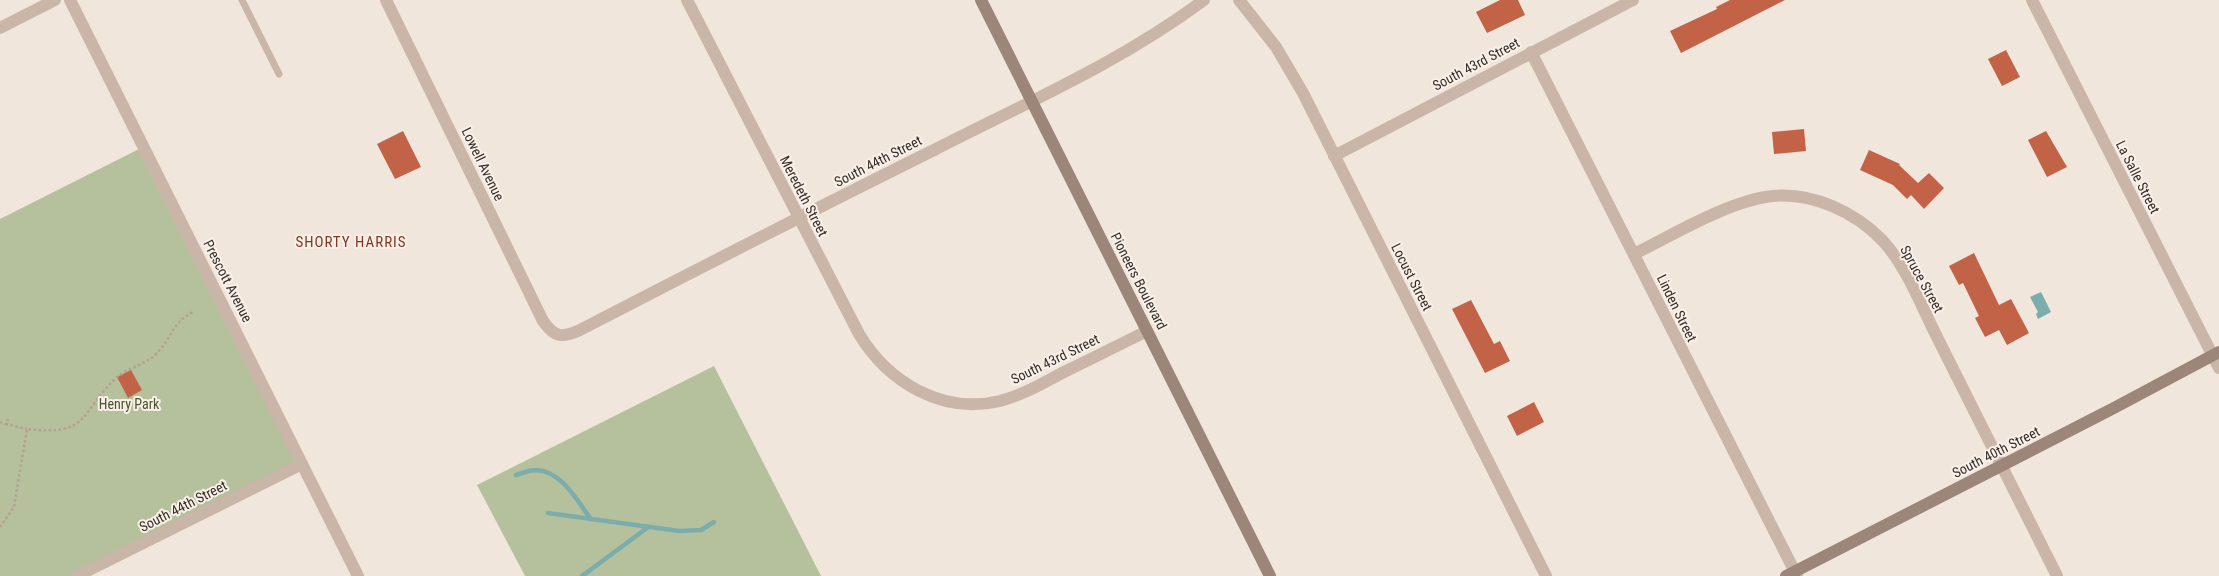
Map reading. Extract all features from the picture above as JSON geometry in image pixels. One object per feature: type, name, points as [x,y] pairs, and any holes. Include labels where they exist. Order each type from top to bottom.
[{"type":"main road","name":"Pioneers Boulevard","points":[[981,0],[1270,576]]},
{"type":"main road","name":"South 40th Street","points":[[1792,575],[2216,354]]},
{"type":"street","points":[[0,28],[55,0]]},
{"type":"street","name":"Prescott Avenue","points":[[70,0],[358,576]]},
{"type":"street","name":"Lowell Avenue","points":[[386,0],[543,321],[550,331],[559,336]]},
{"type":"street","name":"Meredeth Street","points":[[687,0],[868,350],[898,380],[914,390]]},
{"type":"street","name":"South 44th Street","points":[[559,336],[568,335],[580,330],[799,217],[1032,102],[1118,57],[1167,27],[1204,0]]},
{"type":"street","name":"Locust Street","points":[[1239,0],[1259,23],[1291,70],[1546,576]]},
{"type":"street","name":"South 43rd Street","points":[[1334,156],[1633,0]]},
{"type":"street","name":"La Salle Street","points":[[2032,0],[2216,354],[2219,368]]},
{"type":"street","name":"Linden Street","points":[[1531,52],[1634,254],[1792,575]]},
{"type":"street","name":"Spruce Street","points":[[1634,254],[1704,220],[1754,199],[1774,196],[1798,197],[1822,202],[1846,213],[1867,227],[1883,242],[1895,258],[2003,466],[2057,576]]},
{"type":"street","name":"South 43rd Street","points":[[914,390],[950,402],[974,404],[998,401],[1021,394],[1147,331]]},
{"type":"street","name":"South 44th Street","points":[[77,576],[302,464]]},
{"type":"lane","points":[[242,0],[279,74]]},
{"type":"path","points":[[0,422],[27,430],[58,431],[77,424],[85,418],[117,377],[155,355],[176,324],[193,312]]},
{"type":"path","points":[[6,424],[8,419]]},
{"type":"path","points":[[0,527],[14,507],[27,430]]},
{"type":"green space","name":"Henry Park","points":[[143,147],[302,464],[77,576],[0,576],[0,219]]},
{"type":"green space","points":[[714,366],[821,576],[525,576],[477,485]]},
{"type":"water","points":[[2041,292],[2051,312],[2038,319],[2036,314],[2038,312],[2030,297]]},
{"type":"building","points":[[1500,0],[1518,0],[1525,15],[1487,33],[1476,12]]},
{"type":"building","points":[[1730,0],[1785,0],[1681,53],[1670,31],[1717,9],[1716,7]]},
{"type":"building","points":[[2006,50],[2020,77],[2002,86],[1988,59]]},
{"type":"building","points":[[1804,129],[1806,151],[1774,154],[1772,132]]},
{"type":"building","points":[[403,131],[421,167],[395,179],[377,144]]},
{"type":"building","points":[[2046,131],[2067,167],[2047,177],[2028,140]]},
{"type":"building","points":[[1869,150],[1900,164],[1918,183],[1929,173],[1944,188],[1924,209],[1911,195],[1907,199],[1893,185],[1860,170]]},
{"type":"building","points":[[1974,253],[1999,305],[2011,299],[2029,333],[2007,345],[1999,330],[1985,337],[1975,318],[1979,316],[1963,283],[1959,285],[1949,266]]},
{"type":"building","points":[[1471,300],[1494,344],[1500,341],[1510,361],[1485,373],[1452,309]]},
{"type":"building","points":[[131,370],[142,390],[128,398],[117,377]]},
{"type":"building","points":[[1534,402],[1544,422],[1517,436],[1507,416]]},
{"type":"waterway","points":[[516,475],[536,470],[554,476],[568,488],[591,519]]},
{"type":"waterway","points":[[548,513],[679,531],[701,530],[714,522]]},
{"type":"waterway","points":[[582,576],[647,528]]},
{"type":"district","name":"SHORTY HARRIS","points":[[351,242]]}]
